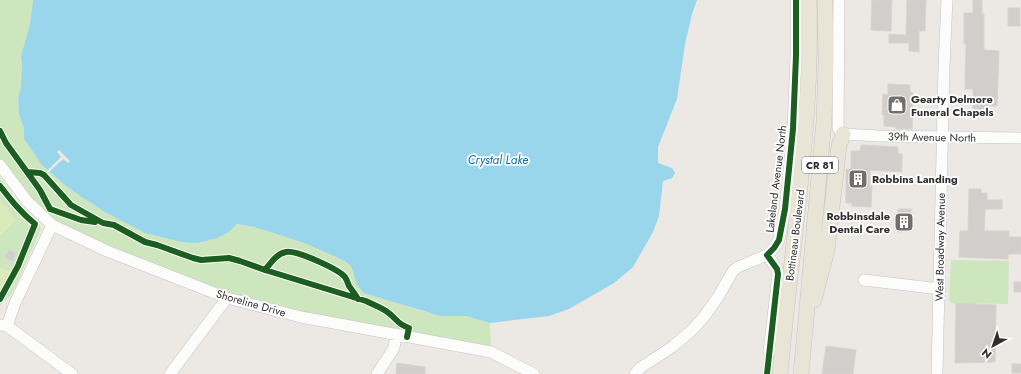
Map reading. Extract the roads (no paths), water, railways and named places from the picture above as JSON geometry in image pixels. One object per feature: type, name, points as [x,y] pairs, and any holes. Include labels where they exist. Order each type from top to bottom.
[{"type":"main road","name":"Bottineau Boulevard","points":[[780,374],[803,163],[810,52],[809,0]]},
{"type":"main road","name":"Bottineau Boulevard","points":[[801,374],[824,121],[826,69],[825,0]]},
{"type":"main road","points":[[804,329],[827,250],[839,146],[843,134]]},
{"type":"street","name":"Lakeland Avenue North","points":[[767,255],[779,240],[785,209],[792,129],[796,56],[796,0]]},
{"type":"street","points":[[839,0],[838,128],[843,134]]},
{"type":"street","name":"West Broadway Avenue","points":[[937,374],[940,289],[942,136],[947,0]]},
{"type":"street","name":"39th Avenue North","points":[[843,134],[1021,138]]},
{"type":"street","name":"Shoreline Drive","points":[[0,165],[27,201],[52,225],[107,251],[228,298],[301,317],[491,352],[534,374]]},
{"type":"street","points":[[52,225],[4,326],[72,374]]},
{"type":"street","points":[[635,374],[640,368],[672,347],[691,331],[703,318],[738,267],[767,255],[778,274],[769,352]]},
{"type":"street","points":[[864,280],[940,289]]},
{"type":"street","points":[[170,374],[228,298]]},
{"type":"street","points":[[377,374],[394,348],[396,334]]},
{"type":"water","name":"Crystal Lake","points":[[33,0],[697,0],[685,44],[677,99],[658,147],[658,163],[672,168],[675,173],[672,178],[663,181],[659,216],[653,232],[633,267],[614,283],[569,309],[549,316],[490,323],[466,316],[440,316],[364,293],[357,285],[351,266],[345,261],[307,244],[254,227],[237,224],[229,232],[217,238],[198,243],[182,242],[145,233],[105,212],[66,186],[42,165],[24,139],[24,128],[19,114],[18,98],[21,87],[21,56],[30,24]]},
{"type":"place","name":"Gearty Delmore Funeral Chapels","points":[[897,105]]},
{"type":"place","name":"Robbins Landing","points":[[858,179]]},
{"type":"place","name":"Robbinsdale Dental Care","points":[[904,222]]}]
